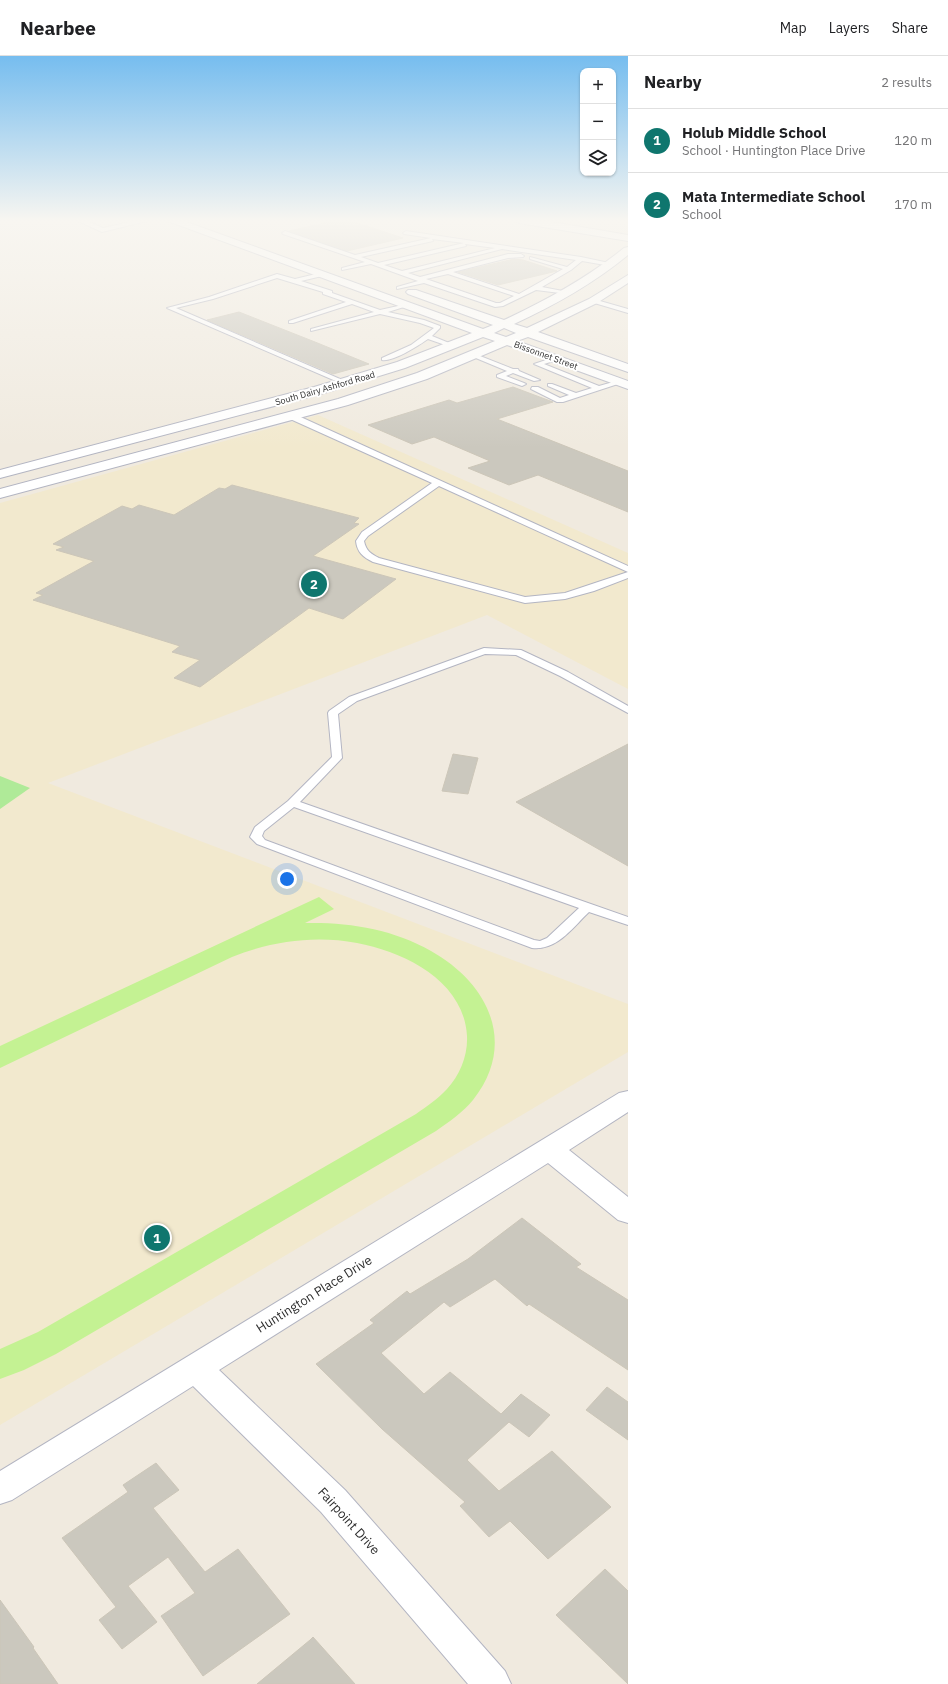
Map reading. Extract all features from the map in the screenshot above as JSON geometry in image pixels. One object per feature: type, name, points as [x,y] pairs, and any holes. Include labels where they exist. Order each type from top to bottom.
[{"type":"main road","name":"Bissonnet Street","points":[[379,296],[624,383]]},
{"type":"main road","name":"Bissonnet Street","points":[[422,296],[628,368]]},
{"type":"main road","name":"South Dairy Ashford Road","points":[[0,474],[345,383],[401,365],[505,324],[562,296]]},
{"type":"main road","points":[[574,296],[593,301]]},
{"type":"main road","name":"South Dairy Ashford Road","points":[[0,494],[343,402],[422,376],[529,333],[601,296]]},
{"type":"main road","points":[[319,390],[343,402]]},
{"type":"main road","points":[[100,448],[124,461]]},
{"type":"main road","name":"Huntington Place Drive","points":[[0,1489],[628,1100]]},
{"type":"main road","points":[[549,1149],[628,1212]]},
{"type":"main road","name":"Fairpoint Drive","points":[[195,1367],[333,1501],[492,1684]]},
{"type":"lane","points":[[217,296],[170,308],[345,383]]},
{"type":"lane","points":[[336,296],[381,312],[438,327],[455,323]]},
{"type":"lane","points":[[468,296],[494,305],[501,305],[520,296]]},
{"type":"lane","points":[[593,301],[628,311]]},
{"type":"lane","points":[[291,322],[352,302]]},
{"type":"lane","points":[[620,309],[628,304]]},
{"type":"lane","points":[[313,330],[405,305]]},
{"type":"lane","points":[[404,317],[426,313]]},
{"type":"lane","points":[[384,358],[408,350],[428,337],[438,327]]},
{"type":"lane","points":[[428,337],[452,345]]},
{"type":"lane","points":[[408,350],[424,356]]},
{"type":"lane","points":[[472,355],[536,380]]},
{"type":"lane","points":[[555,358],[534,365],[599,388]]},
{"type":"lane","points":[[522,384],[499,376],[525,368],[547,376]]},
{"type":"lane","points":[[561,381],[588,392]]},
{"type":"lane","points":[[535,389],[560,400],[599,388],[624,383]]},
{"type":"lane","points":[[550,385],[576,395]]},
{"type":"lane","points":[[291,416],[628,569]]},
{"type":"lane","points":[[438,483],[365,534],[360,541],[360,548],[365,555],[376,560],[525,600],[542,601],[578,594],[628,575]]},
{"type":"lane","points":[[587,907],[551,941],[541,944],[532,944],[260,842],[256,837],[259,829],[292,803],[337,758],[333,713],[353,699],[484,652],[518,652],[564,674],[628,710]]},
{"type":"lane","points":[[292,803],[628,921]]},
{"type":"shaded area","points":[[318,415],[628,553],[628,689],[487,615],[48,783],[628,1004],[628,1052],[0,1425],[0,503]]},
{"type":"green space","points":[[0,776],[30,788],[0,809]]},
{"type":"green space","points":[[319,897],[334,909],[305,923],[337,924],[370,928],[416,943],[451,964],[468,980],[481,997],[490,1016],[495,1036],[493,1057],[486,1079],[473,1100],[460,1113],[436,1131],[56,1354],[24,1370],[0,1379],[0,1349],[38,1332],[416,1114],[440,1096],[456,1077],[465,1057],[467,1036],[463,1017],[455,1000],[444,985],[429,972],[394,954],[375,947],[357,943],[325,940],[278,943],[247,951],[0,1068],[0,1046]]},
{"type":"building","points":[[239,312],[369,364],[333,374],[207,320]]},
{"type":"building","points":[[513,387],[553,402],[497,419],[628,471],[628,512],[538,475],[509,485],[468,468],[490,461],[434,437],[412,444],[368,425],[449,400],[457,403]]},
{"type":"building","points":[[232,485],[359,518],[354,523],[359,524],[313,556],[396,579],[343,619],[309,608],[200,687],[174,678],[200,660],[172,652],[180,646],[33,600],[43,595],[36,593],[94,561],[56,550],[64,547],[53,544],[122,506],[132,509],[139,505],[174,515],[219,488],[225,489]]},
{"type":"building","points":[[628,744],[628,866],[516,802]]},
{"type":"building","points":[[453,754],[478,758],[468,794],[442,791]]},
{"type":"building","points":[[522,1218],[581,1264],[576,1267],[628,1300],[628,1370],[529,1304],[527,1306],[495,1279],[450,1307],[444,1302],[381,1353],[424,1394],[450,1372],[501,1414],[521,1394],[550,1415],[529,1437],[509,1422],[467,1460],[499,1491],[552,1451],[611,1507],[548,1559],[510,1521],[489,1537],[460,1506],[465,1502],[382,1429],[316,1364],[374,1323],[370,1320],[407,1291],[410,1294],[468,1259]]},
{"type":"building","points":[[607,1387],[628,1402],[628,1440],[586,1410]]},
{"type":"building","points":[[156,1463],[179,1490],[153,1508],[205,1572],[238,1549],[290,1614],[203,1676],[161,1616],[195,1593],[168,1557],[128,1586],[157,1622],[122,1649],[99,1620],[116,1607],[62,1538],[128,1492],[123,1485]]},
{"type":"building","points":[[605,1569],[628,1591],[628,1684],[556,1615]]},
{"type":"building","points":[[0,1600],[34,1647],[33,1648],[58,1684],[0,1684]]},
{"type":"building","points":[[313,1637],[355,1684],[257,1684],[310,1640]]},
{"type":"place","name":"Mata Intermediate School","points":[[314,584]]},
{"type":"place","name":"Holub Middle School","points":[[157,1238]]}]
